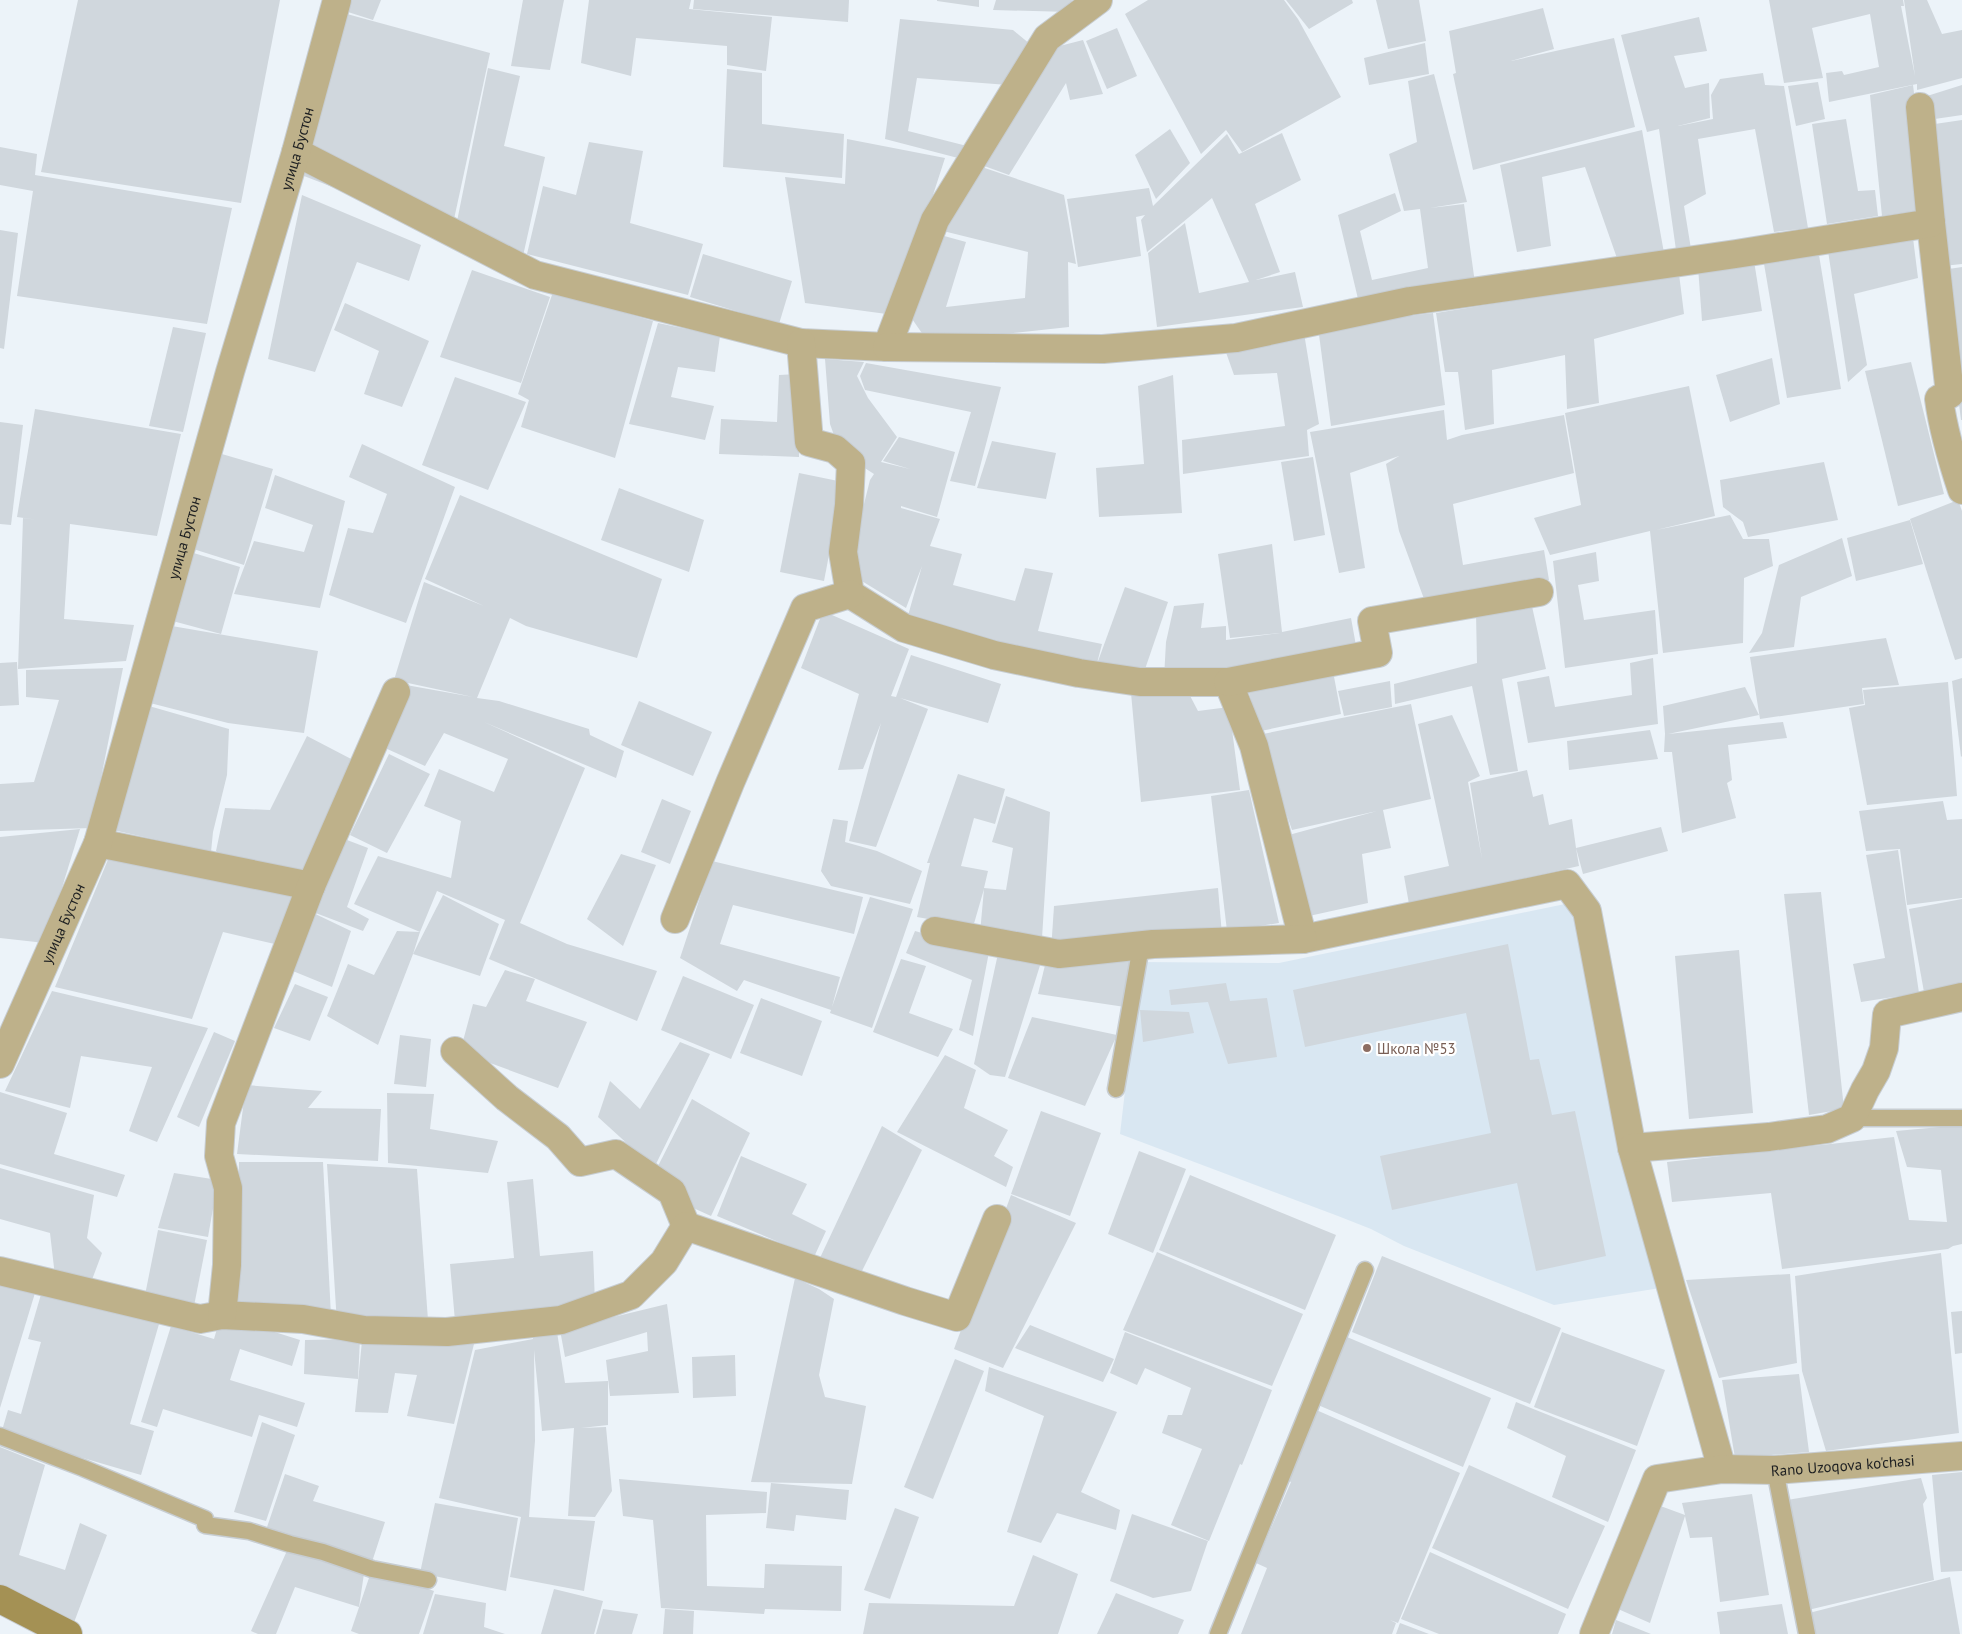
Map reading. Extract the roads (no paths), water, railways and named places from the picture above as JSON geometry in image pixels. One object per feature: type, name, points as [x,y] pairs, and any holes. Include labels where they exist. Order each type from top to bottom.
[{"type":"street","name":"улица Бустон","points":[[0,1064],[98,843],[233,362],[296,152],[337,0]]},
{"type":"street","points":[[887,347],[935,220],[1047,38],[1098,0]]},
{"type":"street","points":[[1920,107],[1950,394],[1939,399],[1941,417],[1962,490]]},
{"type":"street","points":[[296,152],[535,275],[800,343],[887,347],[1103,349],[1236,338],[1410,301],[1726,256],[1931,222]]},
{"type":"street","points":[[800,343],[809,442],[835,449],[851,463],[849,505],[843,552],[850,594],[904,628],[994,655],[1079,673],[1140,682],[1228,682],[1378,653],[1372,621],[1539,592]]},
{"type":"street","points":[[675,919],[730,783],[805,608],[850,594]]},
{"type":"street","points":[[1228,682],[1254,746],[1303,939]]},
{"type":"street","points":[[222,1315],[227,1265],[228,1188],[219,1156],[221,1123],[311,886],[396,692]]},
{"type":"street","points":[[98,843],[311,886]]},
{"type":"street","points":[[935,931],[1059,954],[1141,946],[1303,939],[1567,884],[1587,911],[1632,1148],[1722,1469]]},
{"type":"street","points":[[1632,1148],[1769,1137],[1826,1129],[1852,1118],[1876,1071],[1884,1048],[1887,1014],[1962,997]]},
{"type":"street","points":[[455,1051],[507,1098],[558,1137],[580,1162],[616,1154],[672,1192],[686,1226],[957,1318],[997,1219]]},
{"type":"street","points":[[0,1270],[200,1320],[222,1315],[303,1319],[364,1330],[447,1332],[561,1320],[630,1295],[664,1262],[686,1226]]},
{"type":"street","name":"Rano Uzoqova ko'chasi","points":[[1594,1634],[1658,1479],[1722,1469],[1775,1470],[1962,1456]]},
{"type":"street","points":[[0,1598],[68,1634]]},
{"type":"lane","points":[[1116,1089],[1141,946]]},
{"type":"lane","points":[[1852,1118],[1962,1118]]},
{"type":"lane","points":[[1218,1634],[1365,1270]]},
{"type":"lane","points":[[0,1436],[205,1519],[206,1525],[249,1531],[323,1552],[372,1569],[428,1580]]},
{"type":"lane","points":[[1775,1470],[1807,1634]]},
{"type":"place","name":"Школа №53","points":[[1367,1048]]}]
